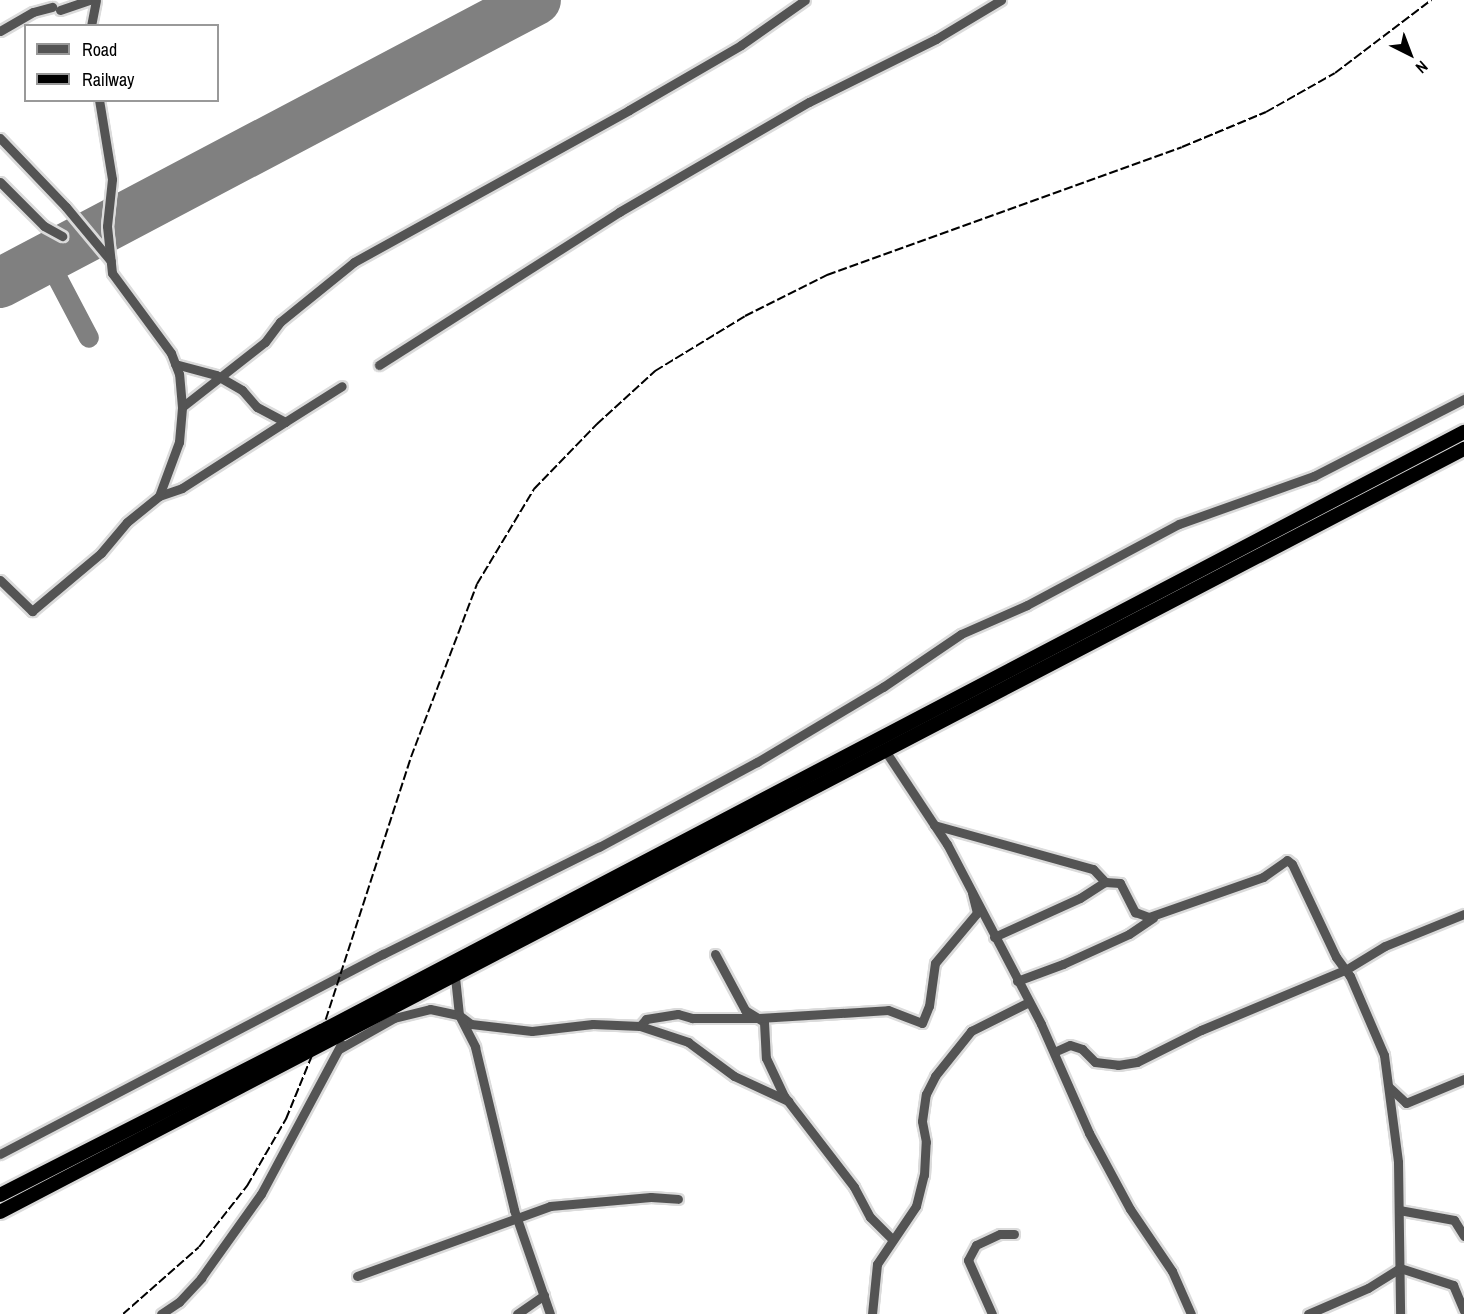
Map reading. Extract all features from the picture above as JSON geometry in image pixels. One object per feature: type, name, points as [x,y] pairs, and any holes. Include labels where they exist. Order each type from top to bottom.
[{"type":"highway","points":[[0,1194],[330,1027],[1464,432]]},
{"type":"highway","points":[[0,1212],[346,1034],[1464,449]]},
{"type":"street","points":[[0,31],[33,12],[89,0]]},
{"type":"street","points":[[91,24],[96,0]]},
{"type":"street","points":[[182,407],[265,342],[280,322],[354,262],[629,110],[741,45],[805,0]]},
{"type":"street","points":[[379,365],[619,212],[809,102],[936,39],[1001,0]]},
{"type":"street","points":[[99,102],[112,179],[107,226],[112,273],[175,364],[182,407],[179,442],[159,496]]},
{"type":"street","points":[[0,138],[66,207],[111,261]]},
{"type":"street","points":[[0,182],[44,226],[62,236]]},
{"type":"street","points":[[175,364],[219,377],[242,390],[257,407],[285,422]]},
{"type":"street","points":[[0,580],[32,611],[101,553],[127,522],[159,496],[182,488],[342,386]]},
{"type":"street","points":[[0,1154],[383,954],[599,847],[746,768],[883,687],[961,634],[1027,605],[1179,524],[1314,476],[1464,399]]},
{"type":"street","points":[[886,752],[934,825],[972,893],[1054,1052],[1089,1133],[1130,1209],[1172,1271],[1191,1314]]},
{"type":"street","points":[[934,825],[1093,869],[1105,882]]},
{"type":"street","points":[[994,937],[1080,898],[1105,882],[1120,883],[1139,915],[1160,913],[1263,877],[1287,860],[1299,874],[1384,1055],[1398,1162],[1400,1314]]},
{"type":"street","points":[[640,1026],[646,1019],[678,1014],[692,1018],[759,1018],[888,1010],[922,1023],[929,1006],[935,963],[977,913],[972,893]]},
{"type":"street","points":[[1017,981],[1129,934],[1160,913]]},
{"type":"street","points":[[1054,1052],[1070,1045],[1100,1064],[1137,1062],[1200,1030],[1345,970],[1385,946],[1464,914]]},
{"type":"street","points":[[715,954],[745,1010],[764,1022],[766,1058],[788,1101],[844,1173],[870,1217],[892,1239]]},
{"type":"street","points":[[455,977],[459,1015],[475,1047],[516,1217],[550,1314]]},
{"type":"street","points":[[872,1314],[877,1264],[916,1206],[924,1174],[926,1142],[922,1121],[926,1094],[935,1076],[971,1031],[1029,1002]]},
{"type":"street","points":[[339,1049],[413,1011],[430,1009],[459,1015],[471,1024],[532,1031],[593,1024],[640,1026],[688,1042],[734,1076],[788,1101]]},
{"type":"street","points":[[160,1314],[179,1302],[201,1278],[261,1194],[346,1034]]},
{"type":"street","points":[[1389,1087],[1406,1103],[1464,1079]]},
{"type":"street","points":[[357,1276],[550,1206],[651,1197],[678,1199]]},
{"type":"street","points":[[1399,1210],[1454,1220],[1464,1236]]},
{"type":"street","points":[[992,1314],[968,1260],[976,1245],[1000,1234],[1014,1234]]},
{"type":"street","points":[[1308,1314],[1368,1288],[1400,1268],[1453,1285],[1464,1281]]},
{"type":"street","points":[[1453,1285],[1464,1311]]},
{"type":"street","points":[[517,1314],[544,1295]]},
{"type":"taxiway","points":[[47,258],[89,338]]},
{"type":"runway","points":[[0,283],[536,0]]},
{"type":"railway","points":[[123,1314],[199,1247],[247,1186],[286,1119],[322,1031],[411,757],[477,584],[534,489],[597,424],[655,371],[745,316],[827,275],[1182,147],[1266,112],[1335,73],[1431,0]]}]
